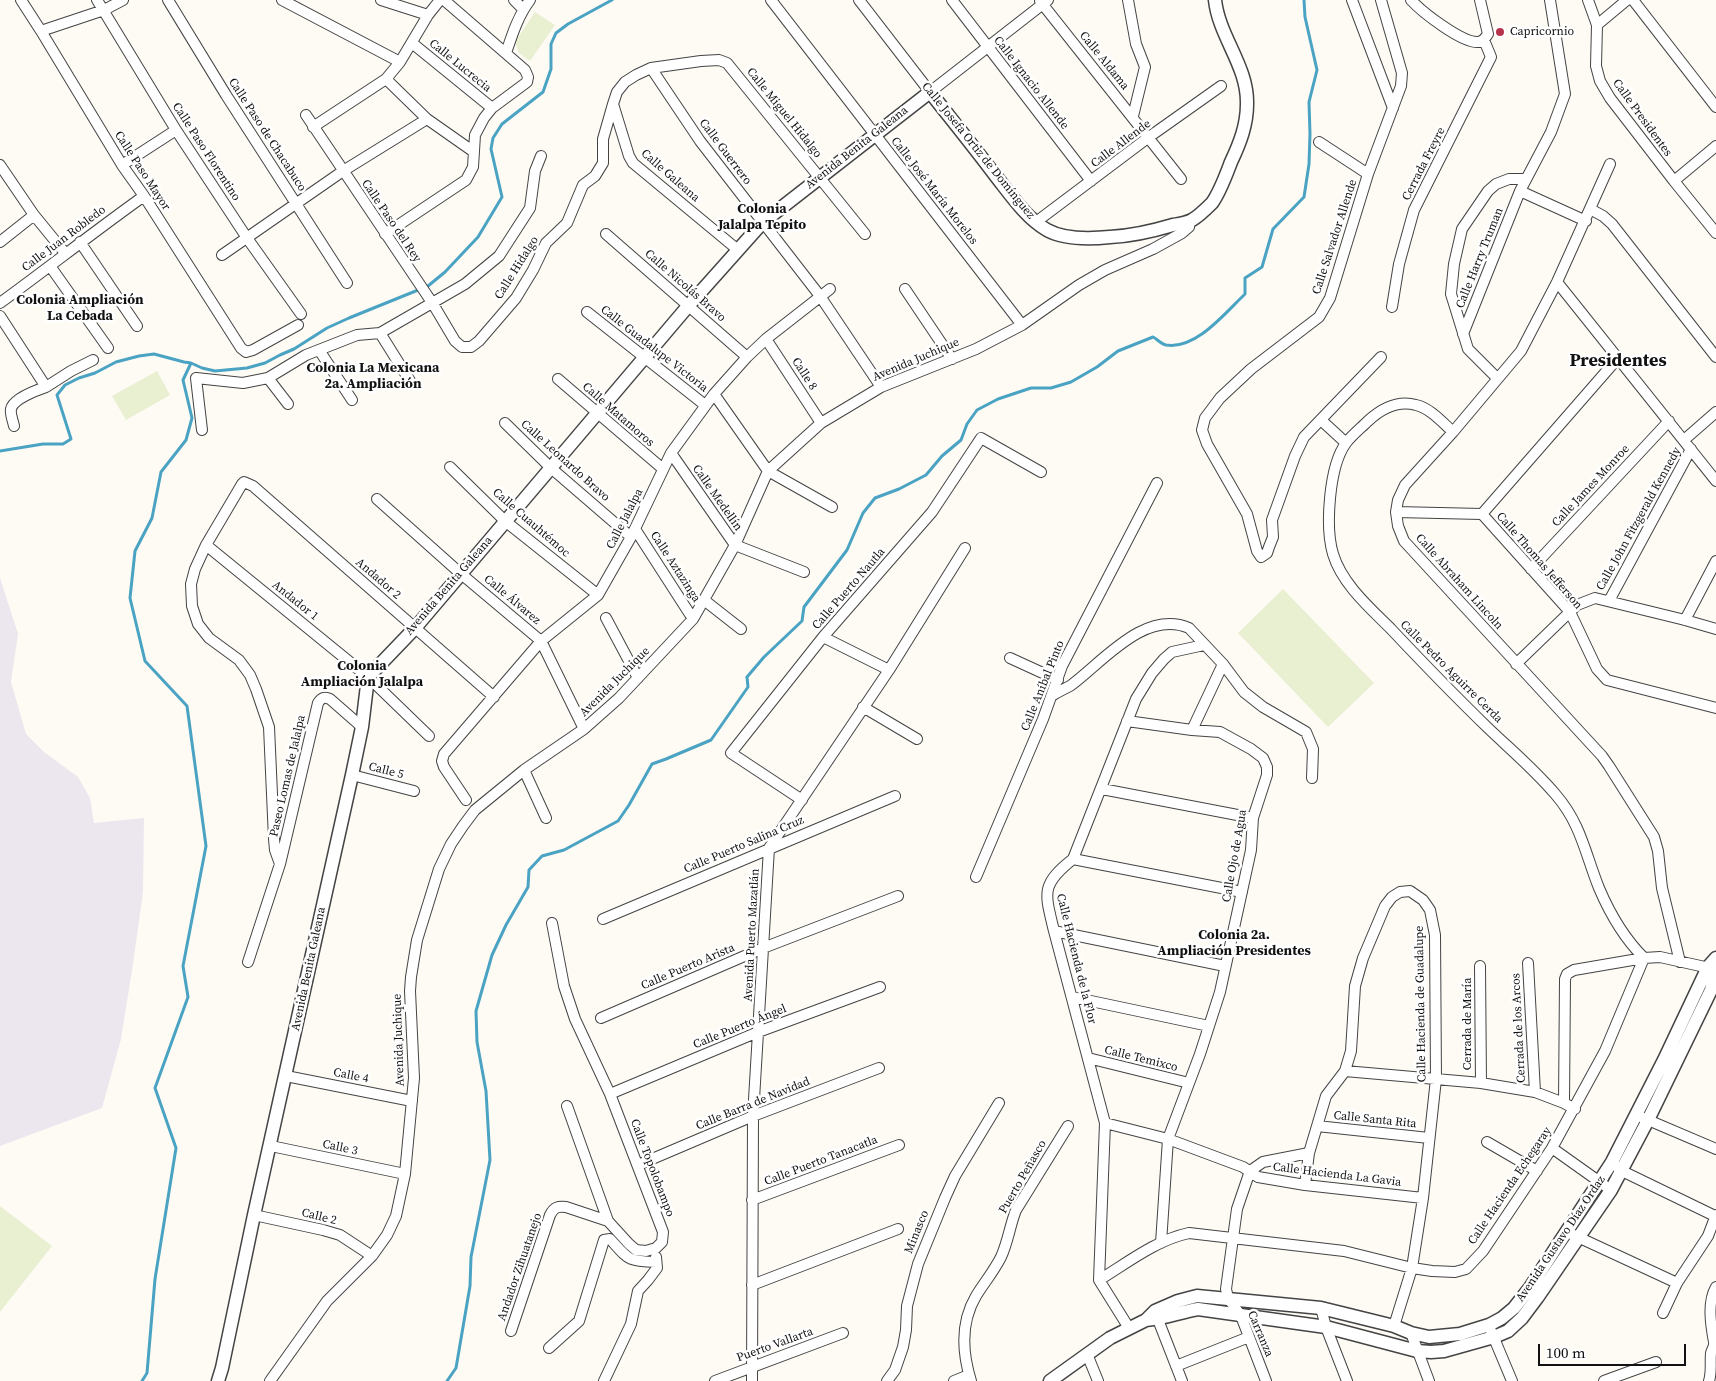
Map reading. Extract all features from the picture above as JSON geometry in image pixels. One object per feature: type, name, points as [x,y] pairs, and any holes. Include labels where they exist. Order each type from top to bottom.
[{"type":"street","name":"Calle Paso Mayor","points":[[21,0],[122,165],[144,196],[241,348],[246,352],[253,350],[298,325]]},
{"type":"street","name":"Calle Paso Florentino","points":[[96,0],[104,10],[176,130],[247,238],[301,314]]},
{"type":"street","points":[[41,31],[104,10],[123,0]]},
{"type":"street","name":"Calle Paso de Chacabuco","points":[[168,0],[226,95],[347,283]]},
{"type":"street","points":[[282,0],[400,62]]},
{"type":"street","points":[[381,0],[428,15]]},
{"type":"street","points":[[314,127],[386,79],[400,62],[428,15],[442,0],[525,70],[528,77],[523,87],[492,108],[484,118],[475,135],[472,167],[466,180],[385,234]]},
{"type":"street","points":[[514,0],[523,9]]},
{"type":"street","points":[[506,53],[513,31],[523,9],[530,0]]},
{"type":"street","name":"Calle José María Morelos","points":[[771,0],[1022,325]]},
{"type":"street","name":"Calle Josefa Ortiz de Domínguez","points":[[858,0],[1010,194],[1036,222],[1047,230],[1062,236],[1102,238],[1150,232],[1190,221]]},
{"type":"street","name":"Calle Ignacio Allende","points":[[952,0],[1091,182]]},
{"type":"street","points":[[1128,0],[1136,44],[1145,67],[1133,116]]},
{"type":"street","points":[[1190,221],[1212,202],[1241,141],[1246,121],[1248,103],[1246,87],[1241,70],[1221,26],[1217,14],[1216,0]]},
{"type":"street","points":[[1352,0],[1393,108]]},
{"type":"street","name":"Calle Salvador Allende","points":[[1321,420],[1304,437],[1295,456],[1272,520],[1273,536],[1264,556],[1261,556],[1257,551],[1247,514],[1207,444],[1202,430],[1205,418],[1220,398],[1251,369],[1319,317],[1330,298],[1368,174],[1401,86],[1402,74],[1381,0]]},
{"type":"street","points":[[1411,0],[1428,16],[1461,37],[1478,42],[1484,40]]},
{"type":"street","name":"Cerrada Freyre","points":[[1392,307],[1399,264],[1414,210],[1491,57],[1484,40],[1488,34],[1480,0]]},
{"type":"street","name":"Calle Harry Truman","points":[[1463,334],[1520,190],[1551,132],[1565,94],[1550,0]]},
{"type":"street","name":"Calle Presidentes","points":[[1588,0],[1596,25],[1596,66],[1600,81],[1610,98],[1674,182],[1716,233]]},
{"type":"street","points":[[1596,25],[1627,0]]},
{"type":"street","points":[[1633,0],[1716,107]]},
{"type":"street","name":"Avenida Benita Galeana","points":[[218,1381],[352,775],[362,727],[368,677],[415,628],[689,305],[763,222],[1044,2]]},
{"type":"street","name":"Calle Aldama","points":[[1044,2],[1182,179]]},
{"type":"street","name":"Calle Lucrecia","points":[[412,43],[492,108]]},
{"type":"street","name":"Calle Hidalgo","points":[[455,341],[462,347],[471,347],[479,341],[516,298],[533,270],[546,243],[567,223],[583,185],[595,176],[603,163],[603,139],[617,92],[625,82],[651,68],[719,60]]},
{"type":"street","name":"Calle Miguel Hidalgo","points":[[719,60],[727,63],[865,234]]},
{"type":"street","name":"Calle Guerrero","points":[[651,68],[700,141],[820,296],[882,387]]},
{"type":"street","points":[[386,79],[426,119],[474,152]]},
{"type":"street","name":"Calle Allende","points":[[1036,222],[1149,137],[1221,86]]},
{"type":"street","name":"Calle Galeana","points":[[613,104],[629,156],[633,163],[738,250]]},
{"type":"street","name":"Calle Paso del Rey","points":[[306,115],[431,301],[455,341]]},
{"type":"street","points":[[222,255],[343,171],[426,119]]},
{"type":"street","points":[[122,165],[176,130]]},
{"type":"street","points":[[1319,142],[1368,174]]},
{"type":"street","points":[[1674,182],[1716,146]]},
{"type":"street","points":[[202,430],[196,378],[243,382],[268,378],[306,355],[357,335],[380,333],[431,301],[464,284],[499,256],[530,208],[534,171],[541,156]]},
{"type":"street","points":[[1482,514],[1396,512],[1398,500],[1405,486],[1521,351],[1557,282],[1610,164]]},
{"type":"street","points":[[0,184],[3,169]]},
{"type":"street","points":[[3,169],[34,215],[65,254]]},
{"type":"street","points":[[1497,378],[1468,349],[1451,294],[1454,264],[1462,229],[1488,191],[1496,184],[1509,179],[1525,180]]},
{"type":"street","points":[[1520,190],[1586,220]]},
{"type":"street","name":"Calle Juan Robledo","points":[[0,303],[144,196]]},
{"type":"street","points":[[1590,209],[1603,216],[1612,224],[1716,357]]},
{"type":"street","points":[[0,242],[34,215]]},
{"type":"street","name":"Avenida Juchique","points":[[270,1381],[327,1301],[372,1256],[387,1235],[396,1216],[405,1174],[414,1078],[410,977],[417,940],[440,868],[451,844],[475,810],[524,770],[584,729],[619,698],[694,618],[735,545],[768,471],[821,423],[882,387],[976,349],[1022,325],[1096,275],[1153,249],[1182,233],[1189,227],[1190,221]]},
{"type":"street","name":"Calle Nicolás Bravo","points":[[606,234],[747,357]]},
{"type":"street","points":[[80,242],[137,326]]},
{"type":"street","points":[[50,266],[108,348]]},
{"type":"street","points":[[1557,282],[1716,481]]},
{"type":"street","name":"Calle Jalalpa","points":[[466,800],[444,767],[442,761],[444,754],[541,641],[598,596],[633,533],[671,453],[714,394],[766,339],[830,289]]},
{"type":"street","points":[[904,289],[952,359]]},
{"type":"street","name":"Calle Guadalupe Victoria","points":[[587,312],[705,405]]},
{"type":"street","points":[[0,316],[46,387]]},
{"type":"street","points":[[380,333],[410,381]]},
{"type":"street","name":"Calle 8","points":[[766,339],[821,423]]},
{"type":"street","points":[[319,350],[352,400]]},
{"type":"street","points":[[1346,443],[1321,420],[1381,357]]},
{"type":"street","name":"Calle Thomas Jefferson","points":[[1618,358],[1482,514],[1570,612],[1597,670],[1607,680],[1716,708]]},
{"type":"street","points":[[14,426],[11,410],[14,404],[28,394],[46,387],[93,360]]},
{"type":"street","points":[[268,378],[288,404]]},
{"type":"street","name":"Calle Matamoros","points":[[558,379],[663,469]]},
{"type":"street","points":[[714,394],[768,471],[832,507]]},
{"type":"street","name":"Calle Pedro Aguirre Cerda","points":[[1453,432],[1427,410],[1418,405],[1393,405],[1374,416],[1346,443],[1338,459],[1331,484],[1330,536],[1333,555],[1343,576],[1367,605],[1488,728],[1538,774],[1568,810],[1578,828],[1600,890],[1619,927],[1644,958]]},
{"type":"street","points":[[1684,440],[1716,412]]},
{"type":"street","name":"Calle James Monroe","points":[[1531,569],[1669,421]]},
{"type":"street","name":"Calle Leonardo Bravo","points":[[505,422],[551,468],[633,533]]},
{"type":"street","name":"Calle Puerto Nautla","points":[[802,800],[731,753],[824,637],[932,512],[981,438],[1041,472]]},
{"type":"street","name":"Calle John Fitzgerald Kennedy","points":[[1608,601],[1691,449]]},
{"type":"street","name":"Calle Medellín","points":[[671,453],[735,545],[804,572]]},
{"type":"street","name":"Calle Cuauhtémoc","points":[[450,467],[505,521],[598,596]]},
{"type":"street","name":"Paseo Lomas de Jalalpa","points":[[244,482],[238,489],[206,545],[195,569],[191,584],[192,606],[198,624],[209,638],[239,660],[250,675],[266,718],[269,727],[275,844],[280,864]]},
{"type":"street","name":"Andador 2","points":[[244,482],[253,486],[494,697]]},
{"type":"street","name":"Calle Aníbal Pinto","points":[[976,877],[1053,695],[1062,666],[1157,483]]},
{"type":"street","name":"Calle Álvarez","points":[[377,499],[460,573],[541,641]]},
{"type":"street","name":"Calle Abraham Lincoln","points":[[1396,512],[1398,526],[1404,540],[1602,756],[1654,837],[1658,851],[1662,888],[1680,962]]},
{"type":"street","name":"Calle Aztazinga","points":[[633,533],[694,618]]},
{"type":"street","name":"Andador 1","points":[[206,545],[368,677],[429,736]]},
{"type":"street","points":[[769,848],[864,707],[965,548]]},
{"type":"street","points":[[1685,620],[1716,561]]},
{"type":"street","points":[[1516,664],[1577,605],[1595,598],[1716,629]]},
{"type":"street","points":[[704,600],[740,629]]},
{"type":"street","points":[[606,618],[638,678]]},
{"type":"street","points":[[1053,695],[1069,686],[1128,638],[1167,623],[1182,625],[1189,628],[1223,664],[1244,692],[1263,707],[1306,732],[1313,749],[1312,778]]},
{"type":"street","points":[[824,637],[888,670]]},
{"type":"street","points":[[541,641],[584,729]]},
{"type":"street","name":"Calle Hacienda de la Flor","points":[[1099,1280],[1105,1123],[1054,931],[1047,890],[1050,881],[1057,872],[1073,859],[1136,699],[1152,672],[1172,652],[1204,645]]},
{"type":"street","points":[[1010,658],[1058,680]]},
{"type":"street","points":[[1192,730],[1223,664]]},
{"type":"street","name":"Paseo Lomas de Jalalpa","points":[[248,962],[280,864],[318,702],[325,698],[330,699],[362,727]]},
{"type":"street","points":[[864,707],[917,739]]},
{"type":"street","name":"Calle Ojo de Agua","points":[[1127,722],[1220,732],[1251,749],[1263,758],[1267,767],[1267,776],[1253,818],[1251,850],[1220,992],[1168,1139],[1161,1243]]},
{"type":"street","points":[[524,770],[546,818]]},
{"type":"street","name":"Calle 5","points":[[352,775],[414,791]]},
{"type":"street","points":[[1102,789],[1253,818]]},
{"type":"street","name":"Calle Puerto Salina Cruz","points":[[603,919],[895,796]]},
{"type":"street","name":"Avenida Puerto Mazatlán","points":[[752,1381],[753,1116],[769,848]]},
{"type":"street","points":[[1073,859],[1242,892]]},
{"type":"street","name":"Calle Hacienda de Guadalupe","points":[[1305,1185],[1309,1154],[1326,1096],[1345,1071],[1352,1050],[1355,986],[1363,958],[1385,906],[1392,897],[1400,892],[1410,891],[1423,900],[1430,910],[1435,935],[1436,1079],[1423,1198],[1412,1268],[1394,1326]]},
{"type":"street","name":"Calle Puerto Arista","points":[[601,1018],[763,948],[898,896]]},
{"type":"street","name":"Calle Topolobampo","points":[[552,923],[564,986],[575,1019],[610,1094],[663,1232],[662,1242],[656,1248],[656,1262]]},
{"type":"street","points":[[1054,931],[1225,966]]},
{"type":"street","points":[[1564,1103],[1565,979],[1568,974],[1574,970],[1660,957],[1680,962],[1715,965]]},
{"type":"street","name":"Calle Hacienda Echegaray","points":[[1099,1280],[1161,1243],[1188,1233],[1344,1251],[1412,1268],[1455,1272],[1466,1268],[1483,1251],[1552,1148],[1575,1109],[1605,1051],[1644,958]]},
{"type":"street","name":"Cerrada de los Arcos","points":[[1528,963],[1535,1092]]},
{"type":"street","name":"Avenida Gustavo Díaz Ordaz","points":[[1573,1235],[1611,1190],[1622,1171],[1643,1118],[1711,990],[1715,965]]},
{"type":"street","name":"Cerrada de María","points":[[1480,966],[1481,1082]]},
{"type":"street","name":"Calle Puerto Ángel","points":[[610,1094],[758,1032],[880,987]]},
{"type":"street","points":[[1072,997],[1209,1026]]},
{"type":"street","name":"Calle Temixco","points":[[1088,1058],[1189,1084]]},
{"type":"street","name":"Calle Barra de Navidad","points":[[638,1165],[753,1116],[879,1068]]},
{"type":"street","points":[[1345,1071],[1481,1082],[1535,1092],[1575,1109]]},
{"type":"street","name":"Calle 4","points":[[286,1076],[412,1101]]},
{"type":"street","name":"Minasco","points":[[887,1381],[895,1370],[903,1347],[907,1306],[918,1264],[944,1198],[955,1176],[999,1103]]},
{"type":"street","points":[[567,1106],[608,1221],[636,1250],[646,1251],[656,1248]]},
{"type":"street","points":[[1643,1118],[1716,1149]]},
{"type":"street","name":"Avenida Gustavo Díaz Ordaz","points":[[1050,1381],[1087,1354],[1129,1328],[1153,1317],[1178,1301],[1197,1296],[1321,1308],[1394,1326],[1411,1333],[1429,1337],[1508,1331],[1522,1318],[1573,1235],[1612,1162],[1643,1118]]},
{"type":"street","name":"Calle Hacienda La Gavia","points":[[1105,1123],[1168,1139],[1243,1167],[1258,1177],[1305,1185],[1423,1198]]},
{"type":"street","name":"Puerto Peñasco","points":[[970,1378],[963,1338],[966,1317],[976,1297],[1002,1256],[1016,1210],[1068,1126]]},
{"type":"street","name":"Calle Santa Rita","points":[[1317,1126],[1430,1138]]},
{"type":"street","points":[[1486,1142],[1537,1171]]},
{"type":"street","name":"Calle Puerto Tanacatla","points":[[752,1200],[899,1145]]},
{"type":"street","name":"Calle 3","points":[[271,1146],[405,1174]]},
{"type":"street","points":[[1552,1148],[1611,1190]]},
{"type":"street","points":[[1228,1298],[1226,1289],[1232,1237],[1237,1209],[1250,1172],[1263,1162],[1309,1154]]},
{"type":"street","points":[[1612,1162],[1622,1171],[1716,1216],[1708,1236],[1677,1283],[1663,1314]]},
{"type":"street","name":"Andador Zihuatanejo","points":[[511,1331],[553,1209],[559,1206],[608,1221]]},
{"type":"street","name":"Calle 2","points":[[254,1215],[340,1235],[372,1256]]},
{"type":"street","points":[[752,1285],[898,1229]]},
{"type":"street","points":[[1573,1235],[1677,1283]]},
{"type":"street","points":[[549,1348],[579,1321],[604,1240],[610,1239],[626,1257],[635,1261],[656,1262],[657,1268],[638,1291],[631,1324],[604,1381]]},
{"type":"street","points":[[1099,1280],[1129,1328]]},
{"type":"street","points":[[1709,1381],[1712,1372],[1711,1352],[1715,1344],[1712,1331],[1711,1296],[1716,1287]]},
{"type":"street","name":"Carranza","points":[[1228,1298],[1241,1316],[1266,1381]]},
{"type":"street","points":[[1321,1308],[1326,1327],[1347,1381]]},
{"type":"street","name":"Avenida Gustavo Díaz Ordaz","points":[[1153,1317],[1198,1309],[1326,1327],[1417,1351],[1431,1352],[1444,1351],[1491,1331]]},
{"type":"street","points":[[1153,1317],[1182,1381]]},
{"type":"street","points":[[1491,1331],[1512,1381]]},
{"type":"street","name":"Puerto Vallarta","points":[[715,1381],[843,1333]]},
{"type":"street","points":[[1411,1333],[1429,1381]]},
{"type":"street","points":[[1176,1366],[1249,1336]]},
{"type":"street","points":[[1087,1354],[1098,1381]]},
{"type":"street","points":[[1604,1381],[1656,1362]]},
{"type":"street","points":[[954,1381],[970,1378]]},
{"type":"shaded area","points":[[0,578],[18,634],[11,682],[26,734],[44,752],[78,777],[90,798],[94,823],[144,818],[143,892],[133,964],[121,1039],[102,1108],[0,1146]]},
{"type":"green space","points":[[535,12],[555,25],[530,61],[519,53],[515,42]]},
{"type":"green space","points":[[157,371],[170,395],[126,420],[112,396]]},
{"type":"green space","points":[[1283,589],[1374,683],[1328,727],[1238,633]]},
{"type":"green space","points":[[0,1206],[52,1246],[0,1312]]},
{"type":"waterway","points":[[0,451],[43,444],[63,444],[71,439],[57,395],[65,385],[116,362],[154,354],[215,371],[247,368],[265,363],[294,349],[327,328],[349,318],[428,286],[445,272],[478,237],[502,197],[491,149],[493,138],[502,124],[543,92],[551,69],[551,44],[556,33],[568,24],[612,0]]},
{"type":"waterway","points":[[447,1381],[456,1368],[470,1286],[471,1257],[490,1160],[486,1091],[477,1042],[476,1011],[492,955],[506,925],[528,887],[529,870],[542,856],[564,850],[618,821],[652,764],[711,740],[748,687],[747,677],[764,657],[802,621],[804,607],[847,550],[863,513],[875,498],[899,489],[926,475],[942,456],[961,440],[967,424],[977,410],[998,399],[1031,388],[1051,388],[1071,382],[1097,367],[1118,351],[1153,337],[1166,345],[1188,342],[1219,320],[1245,294],[1245,278],[1262,267],[1273,229],[1304,197],[1309,164],[1309,102],[1317,70],[1305,17],[1304,0]]},
{"type":"waterway","points":[[142,1381],[147,1373],[155,1279],[176,1148],[155,1088],[188,997],[183,966],[206,846],[187,706],[145,661],[130,598],[135,551],[152,518],[161,472],[186,440],[192,418],[183,380],[191,363]]},
{"type":"place","name":"Capricornio","points":[[1500,32]]},
{"type":"district","name":"Colonia Jalalpa Tepito","points":[[762,217]]},
{"type":"district","name":"Colonia Ampliación La Cebada","points":[[80,308]]},
{"type":"district","name":"Presidentes","points":[[1618,361]]},
{"type":"district","name":"Colonia La Mexicana 2a. Ampliación","points":[[373,376]]},
{"type":"district","name":"Colonia Ampliación Jalalpa","points":[[362,674]]},
{"type":"district","name":"Colonia 2a. Ampliación Presidentes","points":[[1234,944]]}]
